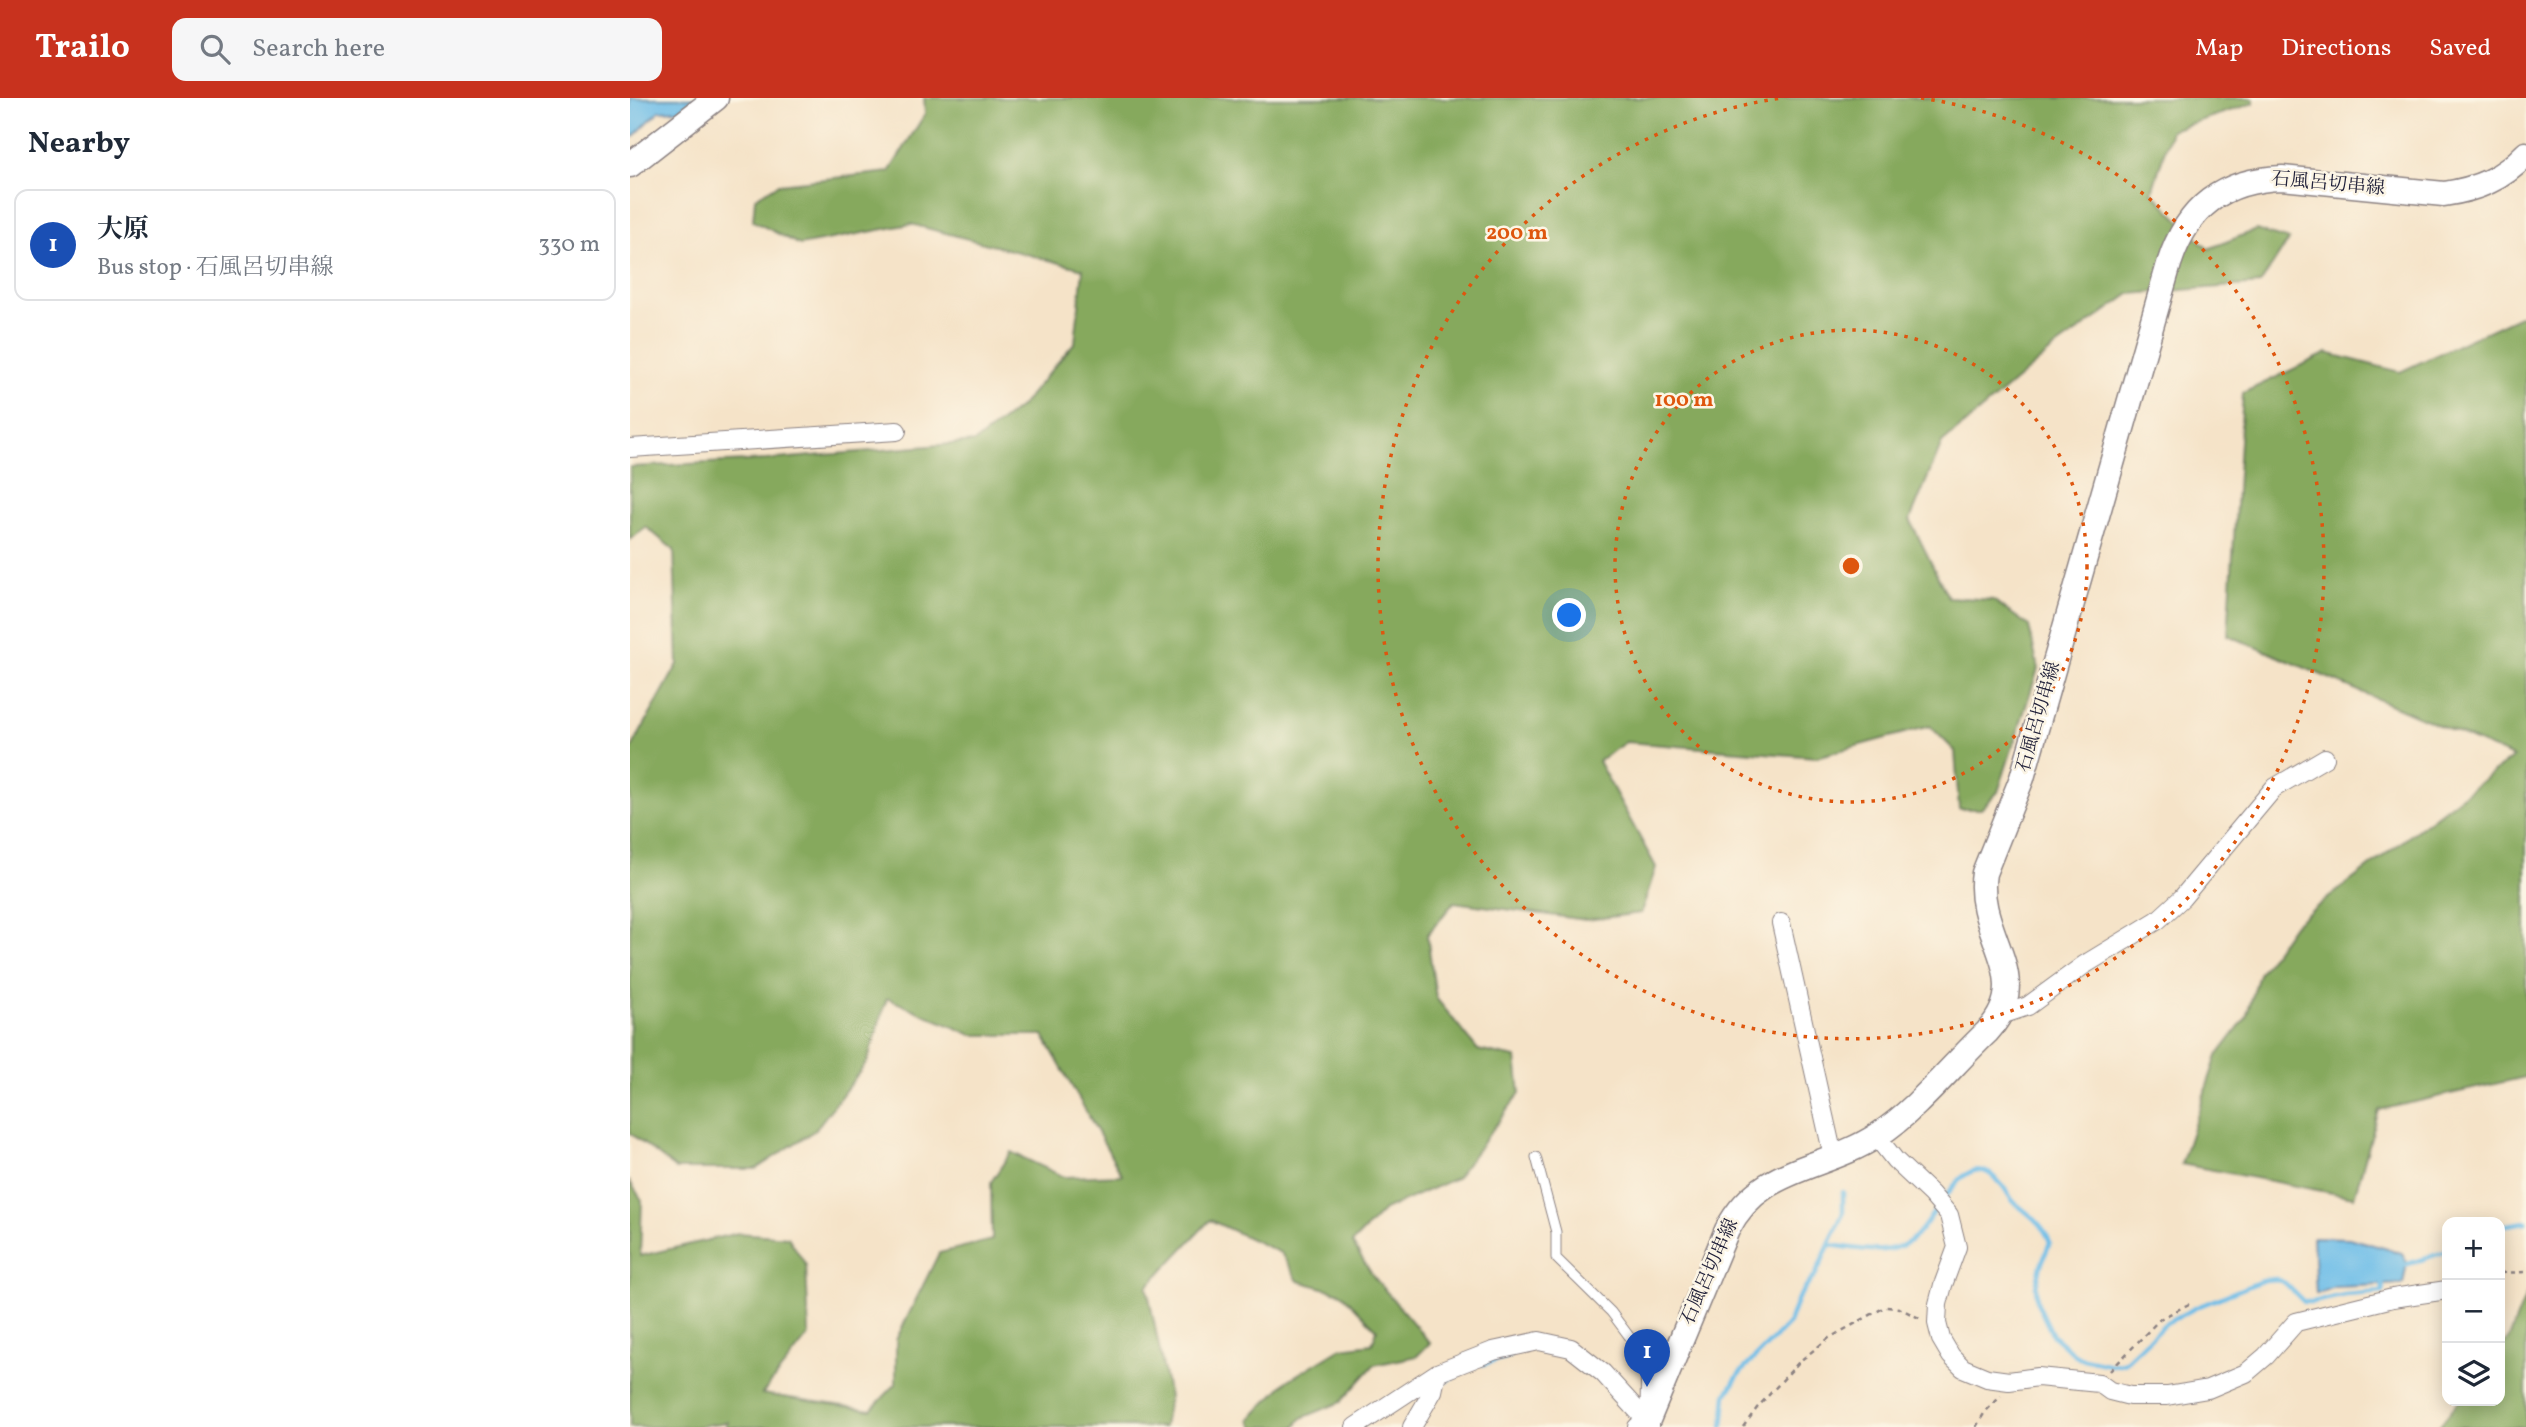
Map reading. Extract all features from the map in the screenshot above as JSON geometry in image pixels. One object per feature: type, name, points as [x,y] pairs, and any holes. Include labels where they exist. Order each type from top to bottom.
[{"type":"main road","points":[[630,165],[716,98]]},
{"type":"main road","name":"石風呂切串線","points":[[1643,1425],[1733,1216],[1742,1205],[1764,1185],[1876,1136],[1905,1114],[2001,1015],[2006,1005],[2006,972],[1983,905],[1984,873],[2022,778],[2169,264],[2176,243],[2187,224],[2201,207],[2218,194],[2260,178],[2282,177],[2444,194],[2468,191],[2491,183],[2511,170],[2526,154]]},
{"type":"street","points":[[630,448],[897,431]]},
{"type":"street","points":[[2001,1015],[2028,1006],[2084,965],[2158,920],[2182,898],[2274,788],[2325,758]]},
{"type":"street","points":[[1781,923],[1833,1156]]},
{"type":"street","points":[[1876,1136],[1895,1160],[1949,1215],[1957,1247],[1943,1285],[1937,1323],[1941,1339],[1951,1356],[1963,1368],[1987,1378],[2009,1381],[2038,1377],[2099,1383],[2110,1391],[2130,1396],[2167,1396],[2208,1389],[2246,1373],[2266,1356],[2296,1322],[2381,1301],[2442,1291]]},
{"type":"street","points":[[1355,1427],[1437,1373],[1493,1351],[1539,1341],[1571,1348],[1604,1373],[1643,1425]]},
{"type":"street","points":[[1412,1427],[1433,1391],[1437,1373]]},
{"type":"lane","points":[[1536,1157],[1556,1232],[1556,1258],[1611,1312],[1646,1359],[1643,1425]]},
{"type":"path","points":[[2505,1273],[2526,1272]]},
{"type":"path","points":[[2099,1383],[2147,1330],[2160,1319],[2189,1304]]},
{"type":"path","points":[[1743,1427],[1800,1361],[1829,1338],[1885,1307],[1899,1308],[1924,1321],[1937,1323]]},
{"type":"path","points":[[1976,1427],[1985,1412],[2006,1391],[2009,1381]]},
{"type":"green space","points":[[924,98],[2254,98],[2254,103],[2171,130],[2152,192],[2208,249],[2256,230],[2289,240],[2260,284],[2130,294],[2056,347],[1942,443],[1910,520],[1948,597],[1993,600],[2029,626],[2038,669],[1998,792],[1981,809],[1959,809],[1955,751],[1930,726],[1816,757],[1626,742],[1598,761],[1656,867],[1641,913],[1586,920],[1454,902],[1427,935],[1436,998],[1478,1050],[1516,1058],[1520,1093],[1456,1178],[1384,1210],[1352,1243],[1373,1276],[1430,1343],[1417,1356],[1374,1365],[1341,1402],[1302,1418],[1295,1427],[1254,1427],[1250,1419],[1287,1381],[1341,1348],[1372,1344],[1377,1330],[1341,1293],[1298,1281],[1281,1253],[1210,1220],[1147,1287],[1169,1397],[1164,1427],[726,1427],[728,1422],[694,1427],[630,1427],[630,1182],[642,1200],[640,1256],[738,1233],[788,1237],[806,1265],[809,1335],[762,1394],[871,1410],[896,1384],[896,1340],[939,1253],[992,1240],[991,1182],[1011,1152],[1064,1177],[1122,1175],[1043,1035],[972,1035],[887,998],[867,1062],[815,1130],[756,1169],[676,1169],[630,1133],[630,751],[678,664],[674,550],[646,527],[630,540],[630,467],[766,460],[975,442],[1020,407],[1075,342],[1083,269],[911,224],[800,245],[753,221],[755,198],[779,184],[889,172],[925,114]]},
{"type":"green space","points":[[2526,313],[2526,1077],[2379,1110],[2354,1197],[2181,1164],[2217,1056],[2246,1018],[2259,974],[2293,925],[2513,757],[2228,635],[2243,393],[2327,353],[2400,372]]},
{"type":"green space","points":[[2526,1295],[2526,1427],[2438,1427],[2455,1406],[2505,1406],[2505,1343]]},
{"type":"water","points":[[630,98],[695,98],[679,110],[659,111],[633,137],[630,136]]},
{"type":"water","points":[[2313,1237],[2349,1238],[2402,1253],[2407,1263],[2403,1284],[2335,1287],[2316,1294]]},
{"type":"waterway","points":[[1942,1201],[1968,1173],[1976,1170],[1992,1175],[2014,1202],[2039,1224],[2050,1242],[2036,1286],[2037,1302],[2053,1336],[2079,1358],[2111,1365],[2124,1363],[2166,1323],[2197,1307],[2264,1280],[2276,1279],[2285,1283],[2304,1302],[2313,1302],[2345,1295],[2383,1292],[2382,1279]]},
{"type":"waterway","points":[[1829,1245],[1843,1213],[1843,1192]]},
{"type":"waterway","points":[[1723,1427],[1726,1395],[1739,1374],[1789,1323],[1798,1298],[1816,1274],[1829,1245],[1864,1250],[1897,1248],[1916,1236],[1937,1208]]},
{"type":"waterway","points":[[2505,1225],[2526,1222]]},
{"type":"waterway","points":[[2402,1266],[2442,1253]]},
{"type":"waterway","points":[[1483,1364],[1509,1356]]},
{"type":"waterway","points":[[1439,1384],[1459,1373]]},
{"type":"place","name":"大原","points":[[1647,1387]]}]
